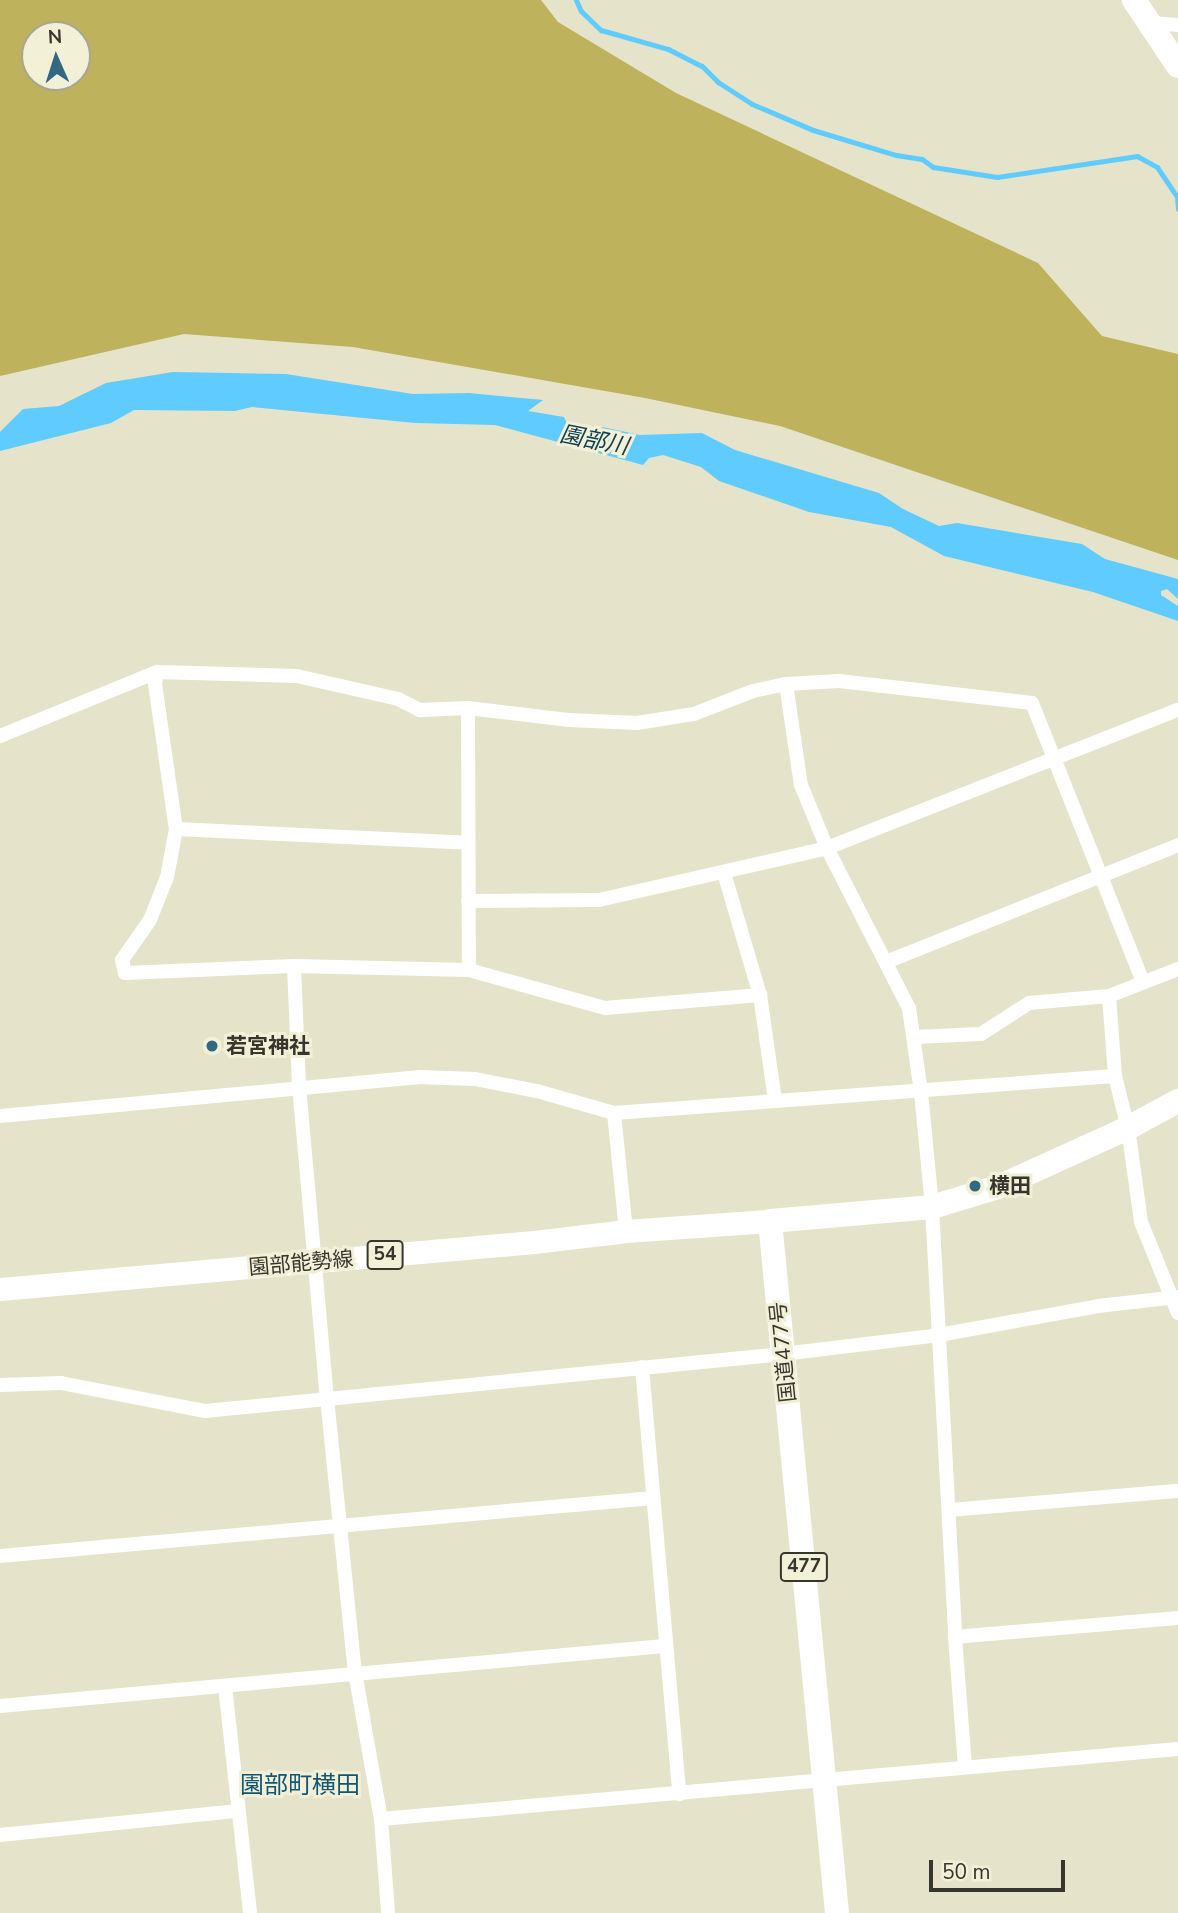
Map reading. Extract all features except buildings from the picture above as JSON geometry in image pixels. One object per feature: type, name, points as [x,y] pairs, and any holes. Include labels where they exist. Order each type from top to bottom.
[{"type":"highway","points":[[1134,0],[1178,66]]},
{"type":"highway","points":[[770,1221],[932,1207],[998,1187],[1128,1128],[1178,1101]]},
{"type":"highway","name":"国道477号","points":[[770,1221],[837,1913]]},
{"type":"main road","name":"園部能勢線","points":[[0,1289],[626,1231],[770,1221]]},
{"type":"street","points":[[1150,23],[1178,25]]},
{"type":"street","points":[[157,672],[155,684],[176,829],[167,877],[150,920],[122,960],[125,973],[294,966],[469,970],[605,1008],[760,995]]},
{"type":"street","points":[[0,736],[157,672],[297,676],[398,699],[420,710],[468,708],[569,720],[637,723],[694,714],[754,691],[786,684],[839,681],[1032,703],[1143,982]]},
{"type":"street","points":[[786,684],[800,785],[827,848],[909,1008],[914,1037],[932,1207],[955,1637],[965,1766]]},
{"type":"street","points":[[468,708],[469,970]]},
{"type":"street","points":[[468,901],[599,900],[827,848],[1178,710]]},
{"type":"street","points":[[176,829],[468,842]]},
{"type":"street","points":[[886,962],[1178,845]]},
{"type":"street","points":[[724,873],[760,995],[775,1101]]},
{"type":"street","points":[[294,966],[299,1086],[327,1398],[355,1672],[381,1819],[387,1913]]},
{"type":"street","points":[[914,1037],[981,1034],[1029,1003],[1109,996],[1178,969]]},
{"type":"street","points":[[1109,996],[1115,1076],[1128,1128],[1140,1222],[1175,1298],[1178,1313]]},
{"type":"street","points":[[0,1116],[299,1086],[420,1077],[475,1079],[537,1091],[614,1113],[1115,1076]]},
{"type":"street","points":[[614,1113],[626,1231]]},
{"type":"street","points":[[0,1385],[61,1383],[205,1411],[783,1354],[939,1335],[1098,1306],[1175,1298]]},
{"type":"street","points":[[642,1367],[664,1646],[679,1794]]},
{"type":"street","points":[[950,1510],[1178,1491]]},
{"type":"street","points":[[0,1556],[653,1499]]},
{"type":"street","points":[[955,1637],[1178,1618]]},
{"type":"street","points":[[0,1706],[664,1646]]},
{"type":"street","points":[[225,1686],[250,1913]]},
{"type":"street","points":[[381,1819],[1178,1749]]},
{"type":"street","points":[[0,1835],[238,1811]]},
{"type":"shaded area","points":[[0,0],[541,0],[558,22],[676,93],[1038,263],[1102,336],[1178,354],[1178,560],[780,426],[645,398],[353,347],[184,334],[0,376]]},
{"type":"water","name":"園部川","points":[[173,372],[286,374],[413,394],[469,393],[543,400],[528,411],[564,417],[572,435],[602,427],[640,435],[702,433],[735,450],[879,493],[903,509],[939,526],[957,523],[1082,544],[1105,559],[1178,579],[1178,599],[1167,589],[1161,591],[1161,595],[1178,606],[1178,621],[1093,592],[944,556],[891,527],[809,512],[719,481],[701,467],[663,455],[649,458],[643,465],[495,425],[415,423],[252,407],[235,411],[134,410],[111,423],[0,451],[0,432],[23,409],[59,406],[106,383]]},
{"type":"waterway","points":[[576,0],[581,11],[601,30],[668,49],[702,66],[718,82],[752,104],[813,130],[896,155],[922,159],[933,167],[997,177],[1137,156],[1157,167],[1177,197],[1178,209]]},
{"type":"place","name":"若宮神社","points":[[212,1046]]},
{"type":"place","name":"横田","points":[[975,1186]]},
{"type":"district","name":"園部町横田","points":[[300,1786]]}]
